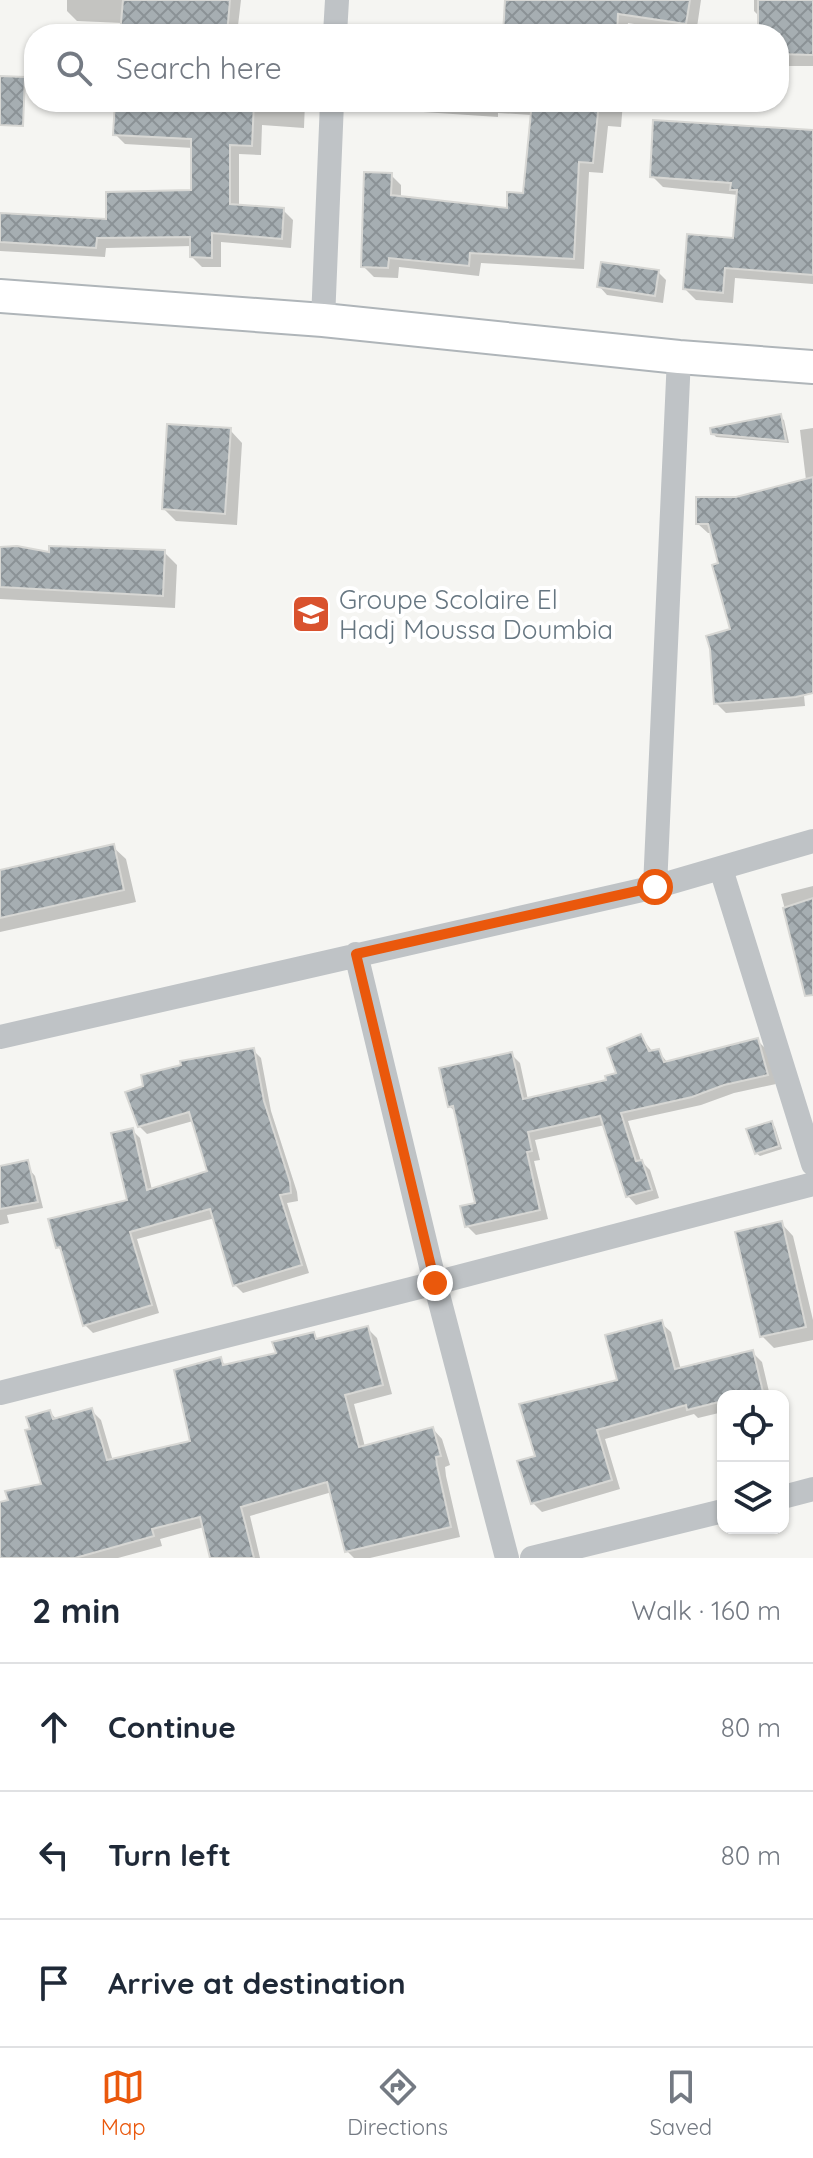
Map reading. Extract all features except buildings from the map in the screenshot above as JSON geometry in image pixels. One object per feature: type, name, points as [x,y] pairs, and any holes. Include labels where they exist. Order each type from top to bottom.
[{"type":"street","points":[[336,24],[337,0]]},
{"type":"street","points":[[323,320],[332,112]]},
{"type":"street","points":[[0,296],[323,320],[679,357],[813,367]]},
{"type":"street","points":[[655,887],[679,357]]},
{"type":"street","points":[[0,1037],[655,887],[813,841]]},
{"type":"street","points":[[721,869],[813,1164]]},
{"type":"street","points":[[356,954],[435,1283],[507,1558]]},
{"type":"street","points":[[0,1393],[813,1184]]},
{"type":"street","points":[[789,1495],[813,1489]]},
{"type":"street","points":[[532,1558],[717,1512]]},
{"type":"place","name":"Groupe Scolaire El Hadj Moussa Doumbia","points":[[311,614]]},
{"type":"route","points":[[435,1283],[356,954],[655,887]]}]
